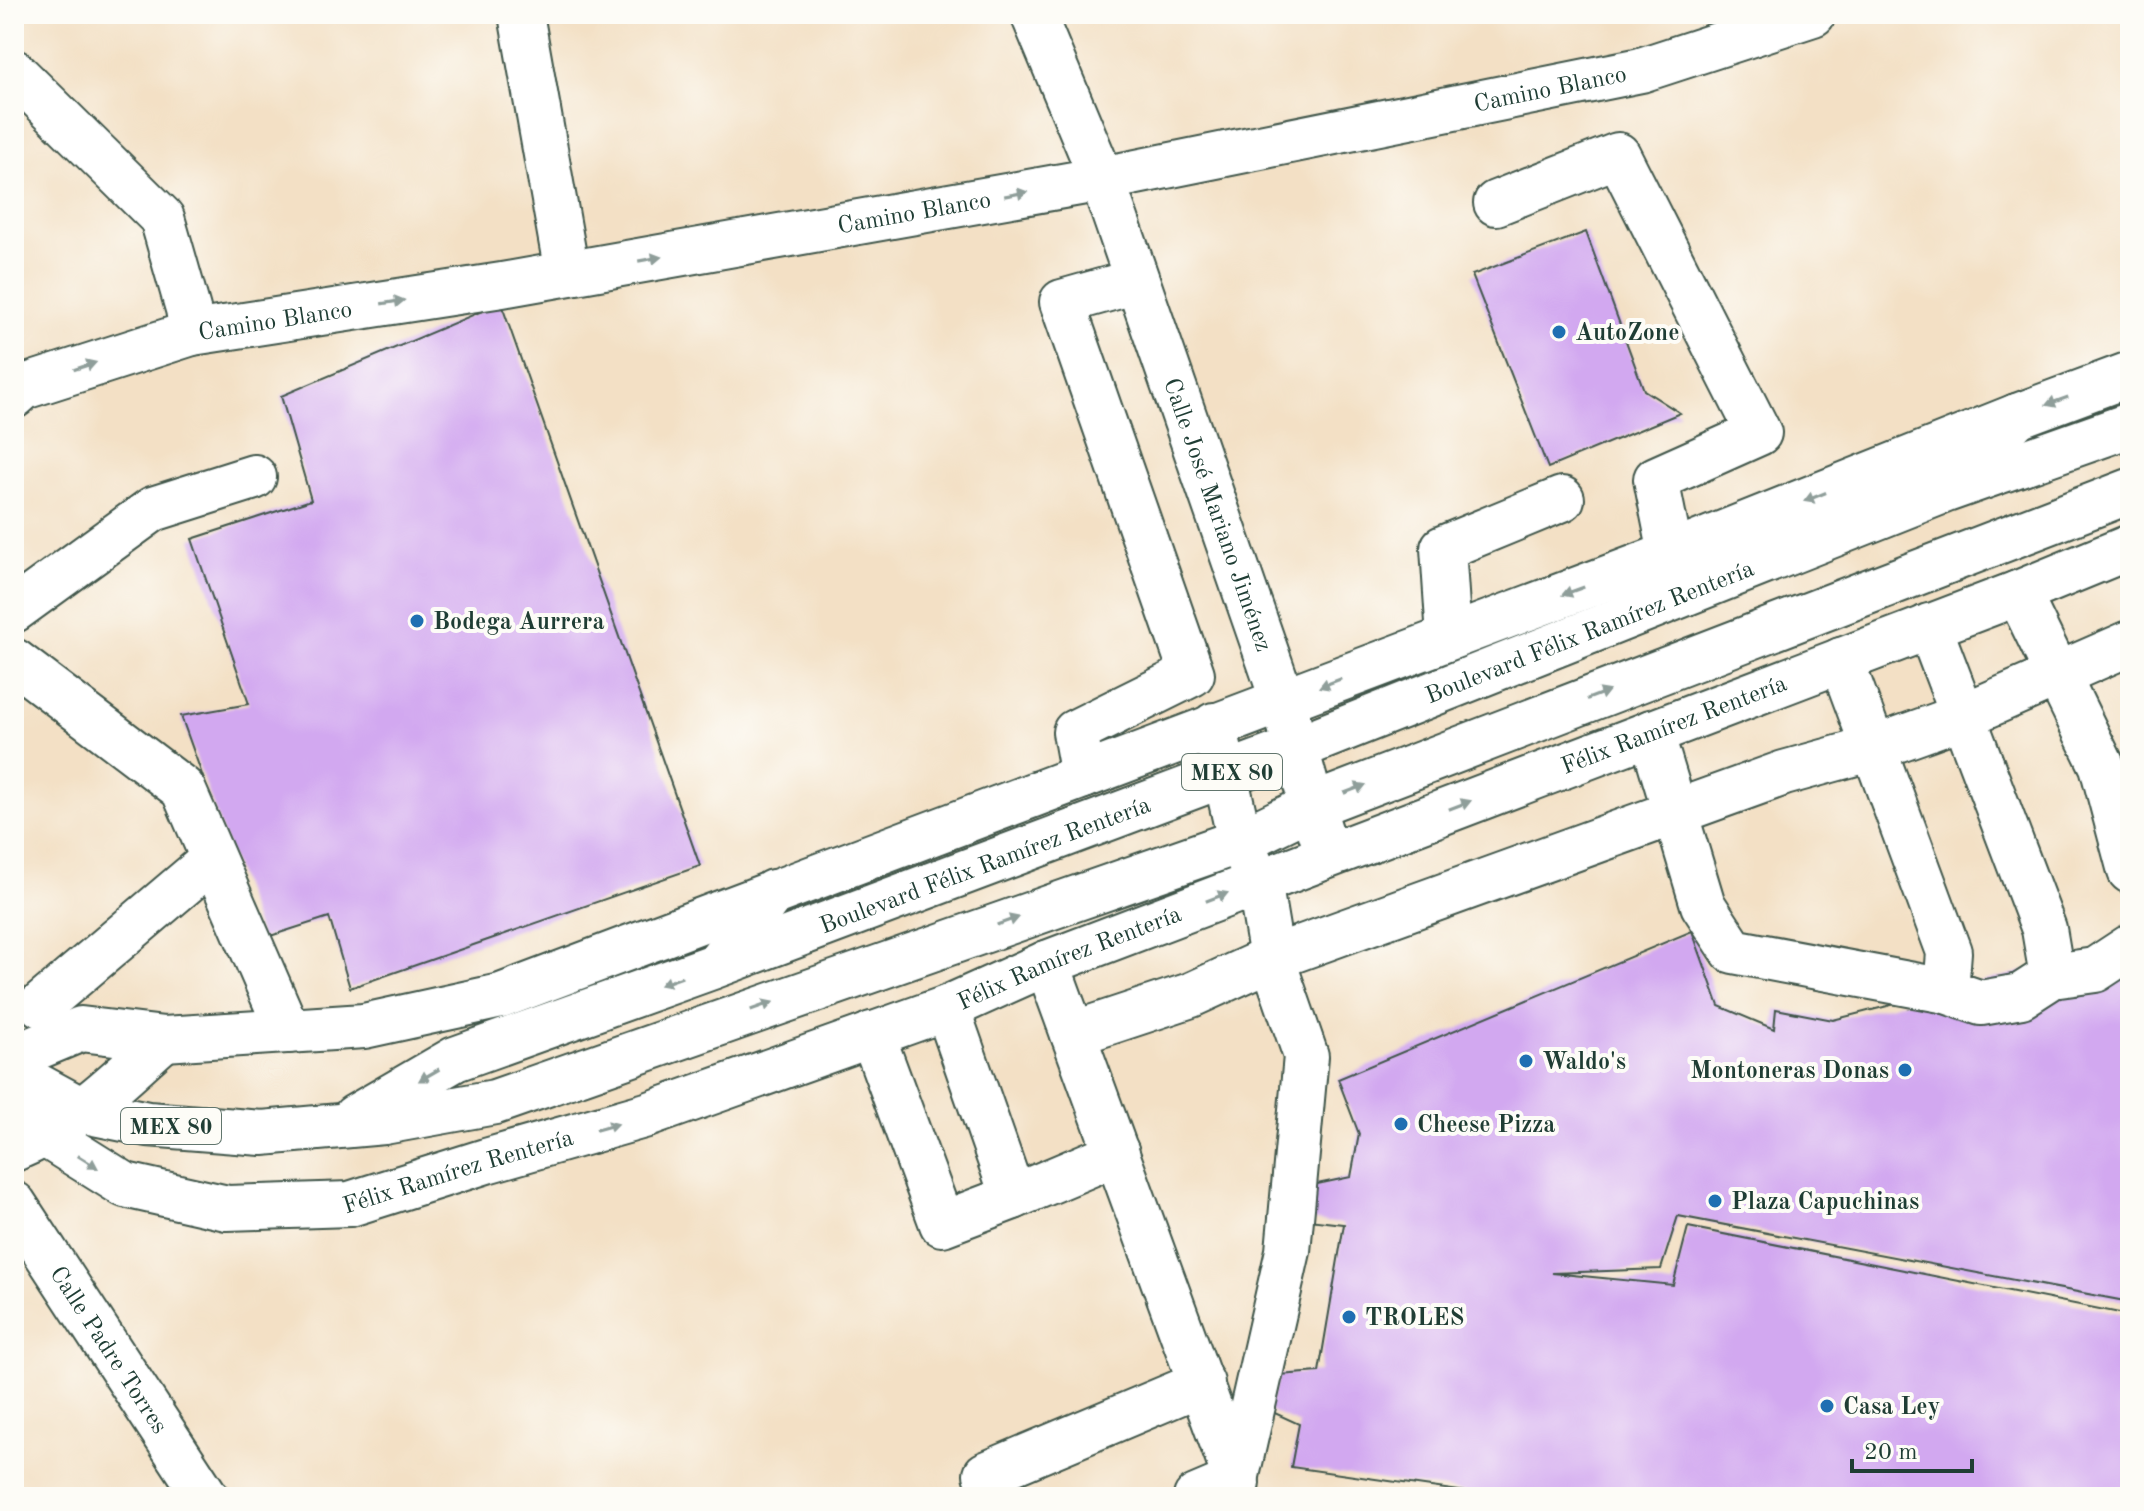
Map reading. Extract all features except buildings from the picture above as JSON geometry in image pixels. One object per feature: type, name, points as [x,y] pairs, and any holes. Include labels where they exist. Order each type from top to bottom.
[{"type":"main road","points":[[521,14],[567,273]]},
{"type":"main road","name":"Calle José Mariano Jiménez","points":[[1033,14],[1102,179],[1283,701],[1328,855]]},
{"type":"main road","name":"Camino Blanco","points":[[14,396],[24,387],[192,333],[567,273],[1102,179],[1641,70],[1813,14]]},
{"type":"main road","points":[[14,72],[162,218],[192,333]]},
{"type":"main road","points":[[1496,203],[1618,155],[1759,433],[1656,479],[1671,554]]},
{"type":"main road","points":[[1083,776],[1075,732],[1192,674],[1062,302],[1137,281]]},
{"type":"main road","points":[[212,860],[27,997],[81,1029],[164,1039],[364,1026],[501,996],[1671,554],[2130,374]]},
{"type":"main road","points":[[1946,490],[2017,416]]},
{"type":"main road","name":"Boulevard Félix Ramírez Rentería","points":[[339,1127],[455,1059],[1296,748],[1946,490],[2130,425]]},
{"type":"main road","points":[[14,610],[153,509],[254,477]]},
{"type":"main road","name":"Boulevard Félix Ramírez Rentería","points":[[14,1073],[84,1111],[148,1124],[262,1133],[384,1122],[495,1102],[1240,841],[1312,806],[2130,491]]},
{"type":"main road","points":[[1449,637],[1443,548],[1562,499]]},
{"type":"main road","name":"Félix Ramírez Rentería","points":[[14,1089],[30,1142],[125,1185],[227,1208],[350,1204],[647,1115],[947,1008],[1047,963],[2018,593],[2130,547]]},
{"type":"main road","points":[[2018,593],[2058,676],[2116,761],[2130,871]]},
{"type":"main road","points":[[1929,626],[2044,929],[2052,976]]},
{"type":"main road","points":[[1073,1034],[1191,995],[1272,958],[1784,773],[1874,748],[1963,716],[2130,643]]},
{"type":"main road","points":[[1841,660],[1949,952],[1946,991]]},
{"type":"main road","points":[[14,661],[183,789],[288,1031]]},
{"type":"main road","points":[[1214,725],[1240,841],[1259,881],[1272,958],[1306,1056],[1288,1251],[1239,1488]]},
{"type":"main road","points":[[1651,732],[1703,905],[1733,951],[1946,991],[1981,1003],[2021,996],[2052,976],[2095,970],[2130,947]]},
{"type":"main road","points":[[719,962],[773,892]]},
{"type":"main road","points":[[1047,963],[1239,1488]]},
{"type":"main road","points":[[947,1008],[1013,1197]]},
{"type":"main road","points":[[14,1057],[81,1029]]},
{"type":"main road","points":[[872,1034],[942,1224],[1117,1153]]},
{"type":"main road","points":[[30,1142],[84,1111],[164,1039]]},
{"type":"main road","name":"Calle Padre Torres","points":[[14,1204],[206,1497]]},
{"type":"main road","points":[[994,1497],[986,1474],[1202,1383]]},
{"type":"main road","points":[[1196,1497],[1239,1488]]},
{"type":"place","name":"AutoZone","points":[[1559,332]]},
{"type":"place","name":"Bodega Aurrera","points":[[417,621]]},
{"type":"place","name":"Waldo's","points":[[1526,1061]]},
{"type":"place","name":"Montoneras Donas","points":[[1905,1070]]},
{"type":"place","name":"Cheese Pizza","points":[[1401,1124]]},
{"type":"place","name":"Plaza Capuchinas","points":[[1715,1201]]},
{"type":"place","name":"TROLES","points":[[1349,1317]]},
{"type":"place","name":"Casa Ley","points":[[1827,1406]]}]
